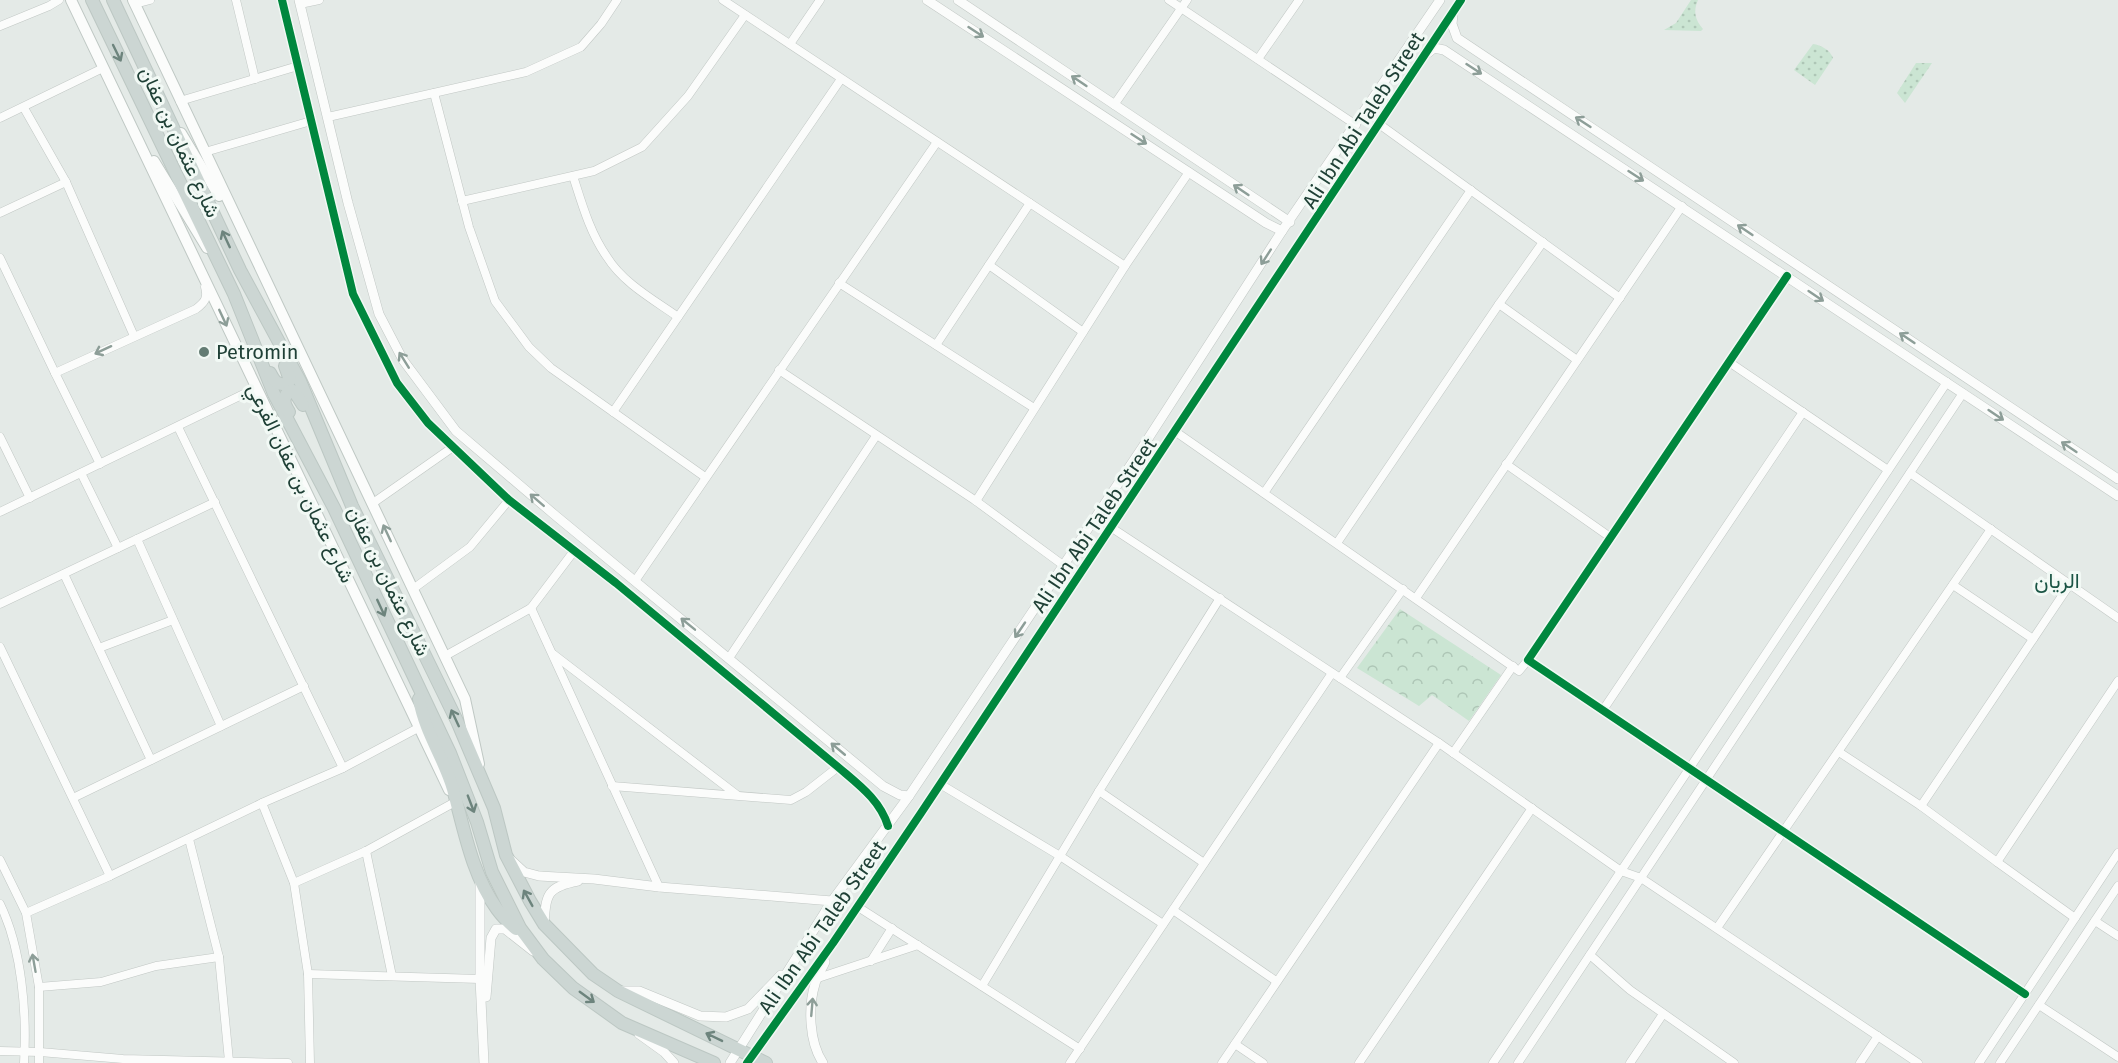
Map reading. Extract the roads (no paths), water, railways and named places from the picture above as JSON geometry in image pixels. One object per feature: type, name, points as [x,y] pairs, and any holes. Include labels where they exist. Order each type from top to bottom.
[{"type":"main road","name":"شارع عثمان بن عفان الفرعي","points":[[71,0],[455,802]]},
{"type":"main road","name":"شارع عثمان بن عفان","points":[[92,0],[234,294],[274,394],[334,508],[416,681],[464,786],[499,889],[520,928],[543,959],[573,988],[622,1023],[714,1063]]},
{"type":"main road","name":"شارع عثمان بن عفان","points":[[113,0],[240,270],[300,381],[352,506],[457,721],[494,808],[506,855],[544,924],[593,974],[618,991],[739,1050],[750,1059],[766,1063]]},
{"type":"main road","points":[[134,2],[465,699],[483,782]]},
{"type":"main road","points":[[163,105],[257,261]]},
{"type":"main road","points":[[127,118],[246,314],[274,381],[281,385],[286,384],[290,380],[288,371],[254,305],[240,270]]},
{"type":"main road","points":[[334,508],[315,462],[284,403],[285,395],[289,391],[294,391],[300,398],[352,506]]},
{"type":"main road","points":[[416,681],[423,720],[453,789],[455,802],[480,879],[497,909],[543,959]]},
{"type":"street","points":[[0,26],[59,0]]},
{"type":"street","points":[[134,2],[150,0]]},
{"type":"street","points":[[236,0],[255,79]]},
{"type":"street","points":[[282,0],[353,294],[397,383],[428,423],[509,500],[838,767],[873,798],[884,813],[888,826]]},
{"type":"street","points":[[319,0],[299,2],[348,203],[380,314],[403,360],[456,431],[884,786],[900,795],[909,796]]},
{"type":"street","points":[[328,117],[526,72],[581,47],[601,24],[617,0]]},
{"type":"street","points":[[723,0],[1125,266]]},
{"type":"street","points":[[790,44],[820,0]]},
{"type":"street","points":[[927,0],[1266,223],[1282,231]]},
{"type":"street","points":[[1168,0],[1356,125]]},
{"type":"street","points":[[1114,105],[1187,0]]},
{"type":"street","points":[[1258,60],[1299,0]]},
{"type":"street","name":"Ali Ibn Abi Taleb Street","points":[[802,951],[832,901],[909,796],[1149,438],[1282,231],[1440,0]]},
{"type":"street","name":"Ali Ibn Abi Taleb Street","points":[[750,1059],[858,907],[1176,432],[1461,0]]},
{"type":"street","points":[[961,1],[1290,222]]},
{"type":"street","points":[[1453,12],[1452,24],[1457,38],[2118,479]]},
{"type":"street","points":[[462,201],[594,171],[642,147],[688,96],[746,15]]},
{"type":"street","points":[[1424,56],[1434,48],[1444,50],[2118,496]]},
{"type":"street","points":[[180,101],[298,66]]},
{"type":"street","points":[[0,118],[103,68]]},
{"type":"street","points":[[613,412],[842,79]]},
{"type":"street","points":[[434,93],[469,227],[495,301],[529,347],[551,368],[705,477]]},
{"type":"street","points":[[24,108],[66,182],[134,336]]},
{"type":"street","points":[[205,152],[311,121]]},
{"type":"street","points":[[1379,124],[1620,298]]},
{"type":"street","points":[[635,581],[937,142]]},
{"type":"street","points":[[976,501],[1125,266],[1189,172]]},
{"type":"street","points":[[573,176],[586,216],[607,258],[627,280],[678,317]]},
{"type":"street","points":[[0,213],[66,182]]},
{"type":"street","points":[[1264,493],[1471,190]]},
{"type":"street","points":[[936,345],[1030,203]]},
{"type":"street","points":[[1416,598],[1682,206]]},
{"type":"street","points":[[1337,543],[1543,242]]},
{"type":"street","points":[[0,258],[100,464]]},
{"type":"street","points":[[989,265],[1083,332]]},
{"type":"street","points":[[55,374],[205,303],[208,295],[202,274]]},
{"type":"street","points":[[1176,432],[1519,671],[1787,276]]},
{"type":"street","points":[[839,283],[1034,408]]},
{"type":"street","points":[[1499,304],[1577,360]]},
{"type":"street","points":[[1729,362],[1888,470]]},
{"type":"street","points":[[779,370],[976,501],[1063,565]]},
{"type":"street","points":[[1493,1063],[1947,382]]},
{"type":"street","points":[[0,512],[256,388]]},
{"type":"street","points":[[1518,1063],[1963,393]]},
{"type":"street","points":[[1603,710],[1803,412]]},
{"type":"street","points":[[178,427],[343,768]]},
{"type":"street","points":[[729,658],[876,436]]},
{"type":"street","points":[[0,437],[30,498]]},
{"type":"street","points":[[373,503],[453,447]]},
{"type":"street","points":[[1506,464],[1610,537]]},
{"type":"street","points":[[1910,472],[2118,618]]},
{"type":"street","points":[[81,473],[118,548]]},
{"type":"street","points":[[413,589],[470,547],[509,500]]},
{"type":"street","points":[[0,604],[215,502]]},
{"type":"street","points":[[1112,528],[1439,743],[1621,871],[1641,878],[1918,1063]]},
{"type":"street","points":[[1717,928],[1991,529]]},
{"type":"street","points":[[136,539],[221,726]]},
{"type":"street","points":[[445,656],[531,608],[574,551]]},
{"type":"street","points":[[64,574],[151,760]]},
{"type":"street","points":[[1921,806],[2070,584]]},
{"type":"street","points":[[1953,585],[2033,639]]},
{"type":"street","points":[[1340,678],[1403,589]]},
{"type":"street","points":[[982,986],[1099,791],[1220,598]]},
{"type":"street","points":[[531,608],[658,887]]},
{"type":"street","points":[[99,648],[173,620]]},
{"type":"street","points":[[0,647],[110,876]]},
{"type":"street","points":[[551,653],[738,796]]},
{"type":"street","points":[[1528,660],[2025,994]]},
{"type":"street","points":[[1453,753],[1513,666]]},
{"type":"street","points":[[1070,1063],[1332,673]]},
{"type":"street","points":[[1997,862],[2118,681]]},
{"type":"street","points":[[73,798],[304,686]]},
{"type":"street","points":[[26,913],[343,768],[418,728]]},
{"type":"street","points":[[1222,1063],[1439,743]]},
{"type":"street","points":[[1839,752],[1921,806],[2075,918]]},
{"type":"street","points":[[612,786],[791,800],[806,792],[838,767]]},
{"type":"street","points":[[940,784],[1060,856],[1164,924]]},
{"type":"street","points":[[873,798],[881,795],[884,786]]},
{"type":"street","points":[[1099,791],[1204,863]]},
{"type":"street","points":[[294,883],[366,851],[455,802]]},
{"type":"street","points":[[262,804],[294,883],[308,974],[310,1063]]},
{"type":"street","points":[[1359,1063],[1532,808]]},
{"type":"street","points":[[189,839],[219,957],[229,1061]]},
{"type":"street","points":[[366,851],[392,976]]},
{"type":"street","points":[[1979,1063],[2118,853]]},
{"type":"street","points":[[506,855],[524,872],[539,876],[832,901]]},
{"type":"street","points":[[0,860],[26,913],[39,987],[39,1063]]},
{"type":"street","points":[[480,879],[480,979],[484,1027]]},
{"type":"street","points":[[544,924],[545,900],[554,889],[565,884],[594,879]]},
{"type":"street","points":[[2000,1063],[2118,886]]},
{"type":"street","points":[[0,904],[7,918],[23,991],[24,1063]]},
{"type":"street","points":[[858,907],[1080,1049]]},
{"type":"street","points":[[1173,910],[1276,981]]},
{"type":"street","points":[[2095,921],[2118,936]]},
{"type":"street","points":[[484,1063],[484,1027],[491,938],[496,929],[505,928],[543,959]]},
{"type":"street","points":[[871,960],[892,928]]},
{"type":"street","points":[[823,1063],[812,1036],[811,1012],[814,985],[833,944]]},
{"type":"street","points":[[818,978],[918,945]]},
{"type":"street","points":[[618,991],[639,991],[700,1016],[726,1017],[748,1009],[802,951]]},
{"type":"street","points":[[729,1063],[802,951]]},
{"type":"street","points":[[1590,955],[1630,990],[1734,1063]]},
{"type":"street","points":[[39,987],[101,982],[156,966],[219,957]]},
{"type":"street","points":[[308,974],[480,979]]},
{"type":"street","points":[[2039,1005],[2118,1057]]},
{"type":"street","points":[[1630,1063],[1664,1014]]},
{"type":"street","points":[[622,1023],[664,1052],[674,1063]]},
{"type":"street","points":[[1860,1063],[1878,1036]]},
{"type":"street","points":[[1235,1044],[1263,1063]]},
{"type":"street","points":[[0,1051],[40,1052],[123,1061],[288,1063]]},
{"type":"place","name":"Petromin","points":[[204,352]]},
{"type":"district","name":"الريان","points":[[2057,581]]}]
